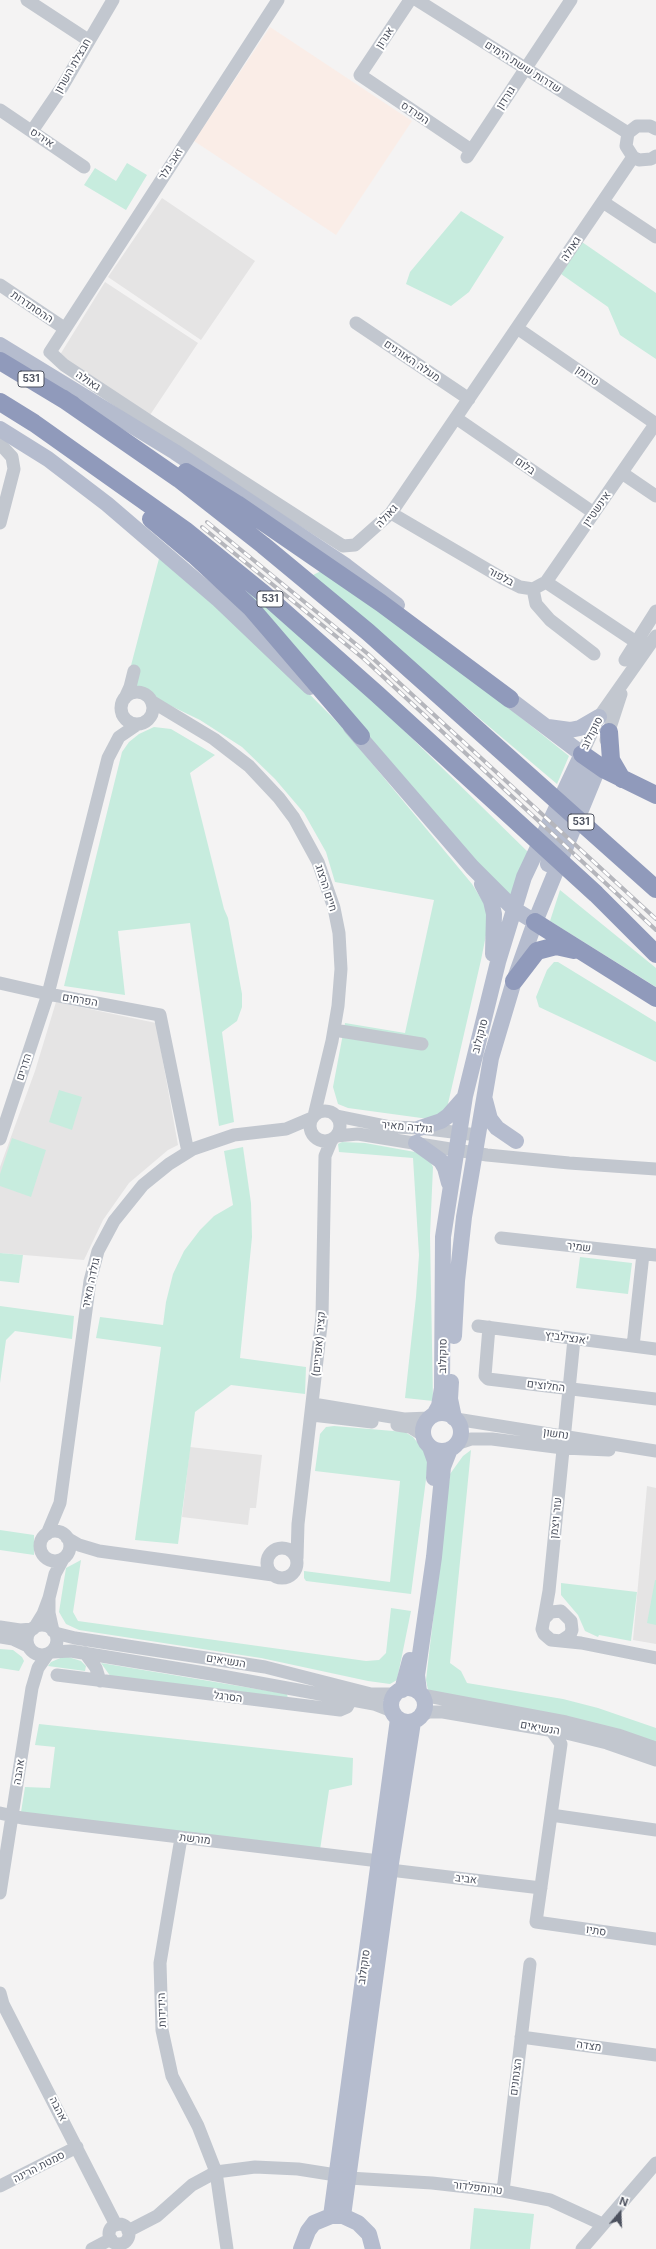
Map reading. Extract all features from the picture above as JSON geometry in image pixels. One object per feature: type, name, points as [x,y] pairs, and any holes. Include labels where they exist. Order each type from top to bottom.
[{"type":"highway","name":"531","points":[[0,361],[62,398],[179,480],[263,545],[368,632],[656,889]]},
{"type":"highway","points":[[62,398],[237,504],[381,603],[510,699]]},
{"type":"highway","name":"531","points":[[0,402],[46,432],[185,530],[306,630],[596,894],[656,954]]},
{"type":"highway","points":[[0,413],[121,496],[194,555],[251,608],[361,736]]},
{"type":"highway","points":[[604,724],[611,760],[622,779]]},
{"type":"highway","points":[[582,754],[622,779],[656,795]]},
{"type":"highway","points":[[535,922],[656,998]]},
{"type":"highway","points":[[514,982],[532,956],[541,949],[556,946],[588,955]]},
{"type":"main road","points":[[0,344],[175,452],[346,566],[411,616],[510,699],[582,754],[580,783],[556,844],[534,908],[535,922]]},
{"type":"main road","points":[[0,429],[76,478],[181,566],[361,736],[472,867],[514,909],[535,922]]},
{"type":"main road","points":[[544,725],[556,729],[570,730],[604,724]]},
{"type":"main road","name":"סוקולוב","points":[[432,1416],[439,1406],[442,1388],[444,1346],[441,1257],[455,1150],[465,1096],[524,876],[582,754]]},
{"type":"main road","name":"סוקולוב","points":[[455,1418],[450,1399],[454,1309],[460,1246],[474,1153],[491,1058],[514,982],[535,922],[599,766]]},
{"type":"main road","points":[[472,867],[487,893],[494,914],[495,934],[488,1006]]},
{"type":"main road","points":[[450,1184],[441,1161],[418,1136],[448,1116],[465,1096]]},
{"type":"main road","points":[[484,1096],[490,1119],[497,1128],[516,1141]]},
{"type":"main road","points":[[446,1414],[455,1418],[461,1434],[443,1467],[434,1557],[417,1675],[425,1707],[406,1717],[391,1702],[399,1692],[407,1677],[419,1602],[430,1511],[435,1468],[424,1426],[432,1416],[446,1414]]},
{"type":"main road","points":[[427,1441],[440,1451],[453,1447]]},
{"type":"main road","points":[[399,1692],[410,1688],[421,1694]]},
{"type":"main road","name":"סוקולוב","points":[[337,2216],[384,1866],[406,1717]]},
{"type":"main road","points":[[301,2249],[308,2231],[314,2223],[337,2216],[358,2223],[365,2230],[373,2245],[373,2249]]},
{"type":"street","points":[[27,0],[88,40]]},
{"type":"street","name":"חבצלת השרון","points":[[32,131],[62,87],[88,40],[113,0]]},
{"type":"street","name":"זאב גלר","points":[[64,328],[278,0]]},
{"type":"street","name":"אגרון","points":[[360,75],[410,0]]},
{"type":"street","name":"שדרות ששת הימים","points":[[417,0],[628,133]]},
{"type":"street","name":"גורדון","points":[[469,153],[571,0]]},
{"type":"street","name":"הפרדס","points":[[360,75],[469,153]]},
{"type":"street","name":"איריס","points":[[0,110],[84,166]]},
{"type":"street","points":[[656,129],[644,125],[632,129],[628,133],[626,146],[633,157],[645,161],[656,156]]},
{"type":"street","name":"גאולה","points":[[64,328],[50,352],[64,364],[343,546],[355,545],[391,513],[633,157]]},
{"type":"street","points":[[603,202],[656,237]]},
{"type":"street","name":"ההסתדרות","points":[[0,285],[64,328]]},
{"type":"street","name":"מעלה האורנים","points":[[356,323],[469,399]]},
{"type":"street","name":"טרומן","points":[[517,328],[656,424]]},
{"type":"street","name":"בלום","points":[[456,418],[594,513]]},
{"type":"street","name":"אינשטיין","points":[[533,589],[546,582],[656,424]]},
{"type":"street","points":[[0,523],[14,469],[12,456],[1,445]]},
{"type":"street","points":[[622,473],[656,496]]},
{"type":"street","name":"בלפור","points":[[391,513],[502,578],[520,587],[533,589]]},
{"type":"street","points":[[546,582],[636,642]]},
{"type":"street","points":[[533,589],[536,604],[550,620],[594,654]]},
{"type":"street","points":[[625,660],[656,611]]},
{"type":"street","name":"סוקולוב","points":[[582,754],[604,724],[625,683],[656,636]]},
{"type":"street","points":[[48,994],[123,704],[130,687],[134,671],[153,711],[143,722]]},
{"type":"street","points":[[123,704],[134,693],[148,698]]},
{"type":"street","name":"חיים הרצוג","points":[[148,698],[220,743],[249,766],[279,798],[306,838],[327,885],[339,933],[341,969],[334,1030],[323,1082],[313,1117]]},
{"type":"street","points":[[123,704],[128,721],[143,722]]},
{"type":"street","points":[[112,749],[122,734],[143,722],[162,716],[177,717]]},
{"type":"street","name":"סוקולוב","points":[[599,766],[604,724]]},
{"type":"street","name":"הפרחים","points":[[0,983],[48,994],[160,1015],[188,1152]]},
{"type":"street","name":"הדרים","points":[[0,1139],[48,994]]},
{"type":"street","points":[[334,1030],[422,1044]]},
{"type":"street","points":[[323,1082],[327,1103],[336,1115],[340,1127],[334,1138],[325,1141],[315,1137],[310,1125],[313,1117],[322,1111],[336,1115]]},
{"type":"street","name":"גולדה מאיר","points":[[336,1115],[390,1127],[455,1150],[569,1164],[656,1169]]},
{"type":"street","name":"גולדה מאיר","points":[[66,1537],[61,1519],[60,1502],[86,1304],[93,1267],[98,1251],[114,1221],[134,1194],[156,1173],[188,1152],[207,1143],[234,1135],[286,1129],[313,1117]]},
{"type":"street","name":"גולדה מאיר","points":[[286,1129],[315,1137]]},
{"type":"street","name":"גולדה מאיר","points":[[334,1138],[358,1134],[418,1136],[458,1132],[477,1135]]},
{"type":"street","name":"קציר (אפריים)","points":[[315,1137],[325,1163]]},
{"type":"street","name":"קציר (אפריים)","points":[[297,1558],[298,1524],[313,1410],[324,1282],[325,1163],[327,1150],[334,1138]]},
{"type":"street","name":"שמיר","points":[[501,1238],[656,1255]]},
{"type":"street","points":[[632,1346],[642,1254]]},
{"type":"street","name":"אנצילביץ'","points":[[483,1327],[656,1350]]},
{"type":"street","name":"החלוצים","points":[[483,1327],[484,1376],[488,1379],[656,1400]]},
{"type":"street","name":"עזר ויצמן","points":[[544,1618],[549,1588],[574,1339]]},
{"type":"street","points":[[313,1410],[404,1419],[432,1416]]},
{"type":"street","points":[[313,1410],[405,1426],[416,1430],[427,1441]]},
{"type":"street","name":"נחשון","points":[[455,1418],[563,1442]]},
{"type":"street","name":"נחשון","points":[[453,1447],[471,1439],[492,1439],[563,1442],[656,1451]]},
{"type":"street","name":"גולדה מאיר","points":[[47,1534],[60,1502]]},
{"type":"street","name":"קציר (אפריים)","points":[[280,1548],[291,1537],[298,1524]]},
{"type":"street","points":[[0,1637],[13,1639],[28,1646],[34,1653],[50,1653],[57,1642],[49,1613],[50,1591],[46,1558],[40,1550],[40,1545],[47,1534],[59,1532],[79,1545],[99,1551],[240,1570],[273,1575],[280,1578],[290,1576],[297,1568],[297,1558],[291,1550],[280,1548],[257,1564],[240,1570]]},
{"type":"street","points":[[28,1646],[28,1637],[43,1614],[50,1591],[70,1547],[66,1537]]},
{"type":"street","points":[[46,1558],[54,1561],[82,1552],[99,1551]]},
{"type":"street","points":[[269,1555],[267,1565],[273,1575]]},
{"type":"street","name":"עזר ויצמן","points":[[549,1588],[553,1602],[561,1611]]},
{"type":"street","points":[[596,1646],[582,1640],[572,1628],[569,1616],[561,1611],[551,1612],[544,1618],[542,1623],[544,1634],[551,1640],[596,1646],[656,1658]]},
{"type":"street","points":[[0,1627],[20,1630],[43,1625],[54,1632]]},
{"type":"street","points":[[561,1641],[570,1635],[572,1628]]},
{"type":"street","name":"הנשיאים","points":[[54,1632],[75,1638],[265,1667],[371,1694],[399,1692]]},
{"type":"street","name":"הנשיאים","points":[[50,1653],[85,1653],[351,1699],[374,1704],[406,1717],[429,1712],[443,1712],[551,1730],[615,1746],[656,1760]]},
{"type":"street","name":"אהבה","points":[[0,1893],[6,1815],[32,1688],[38,1668],[50,1653]]},
{"type":"street","points":[[85,1653],[96,1668],[100,1681]]},
{"type":"street","name":"הסרגל","points":[[56,1675],[340,1710],[347,1707],[351,1699]]},
{"type":"street","name":"הנשיאים","points":[[421,1694],[566,1722],[618,1735],[656,1748]]},
{"type":"street","points":[[541,1888],[561,1744],[551,1730]]},
{"type":"street","points":[[561,1744],[573,1735]]},
{"type":"street","name":"מורשת","points":[[6,1815],[384,1866]]},
{"type":"street","points":[[551,1816],[656,1830]]},
{"type":"street","name":"הידידות","points":[[181,1838],[160,1963],[162,2030],[172,2076],[198,2126],[216,2172],[227,2249]]},
{"type":"street","name":"אביב","points":[[384,1866],[541,1888]]},
{"type":"street","name":"סתיו","points":[[541,1888],[536,1922],[656,1939]]},
{"type":"street","name":"הצנחנים","points":[[503,2191],[530,1964]]},
{"type":"street","name":"אהבה","points":[[1,2001],[116,2225]]},
{"type":"street","name":"מצדה","points":[[521,2037],[656,2055]]},
{"type":"street","name":"סמטת הרינה","points":[[0,2186],[77,2147]]},
{"type":"street","points":[[582,2249],[656,2163]]},
{"type":"street","points":[[127,2241],[125,2226],[116,2225],[110,2231],[111,2239],[118,2244],[127,2241],[192,2185],[216,2172],[255,2167],[298,2168],[342,2176]]},
{"type":"street","name":"טרומפלדור","points":[[342,2176],[432,2183],[503,2191],[550,2200],[602,2224]]},
{"type":"street","points":[[92,2249],[111,2239]]},
{"type":"shaded area","points":[[270,27],[412,121],[336,235],[194,141]]},
{"type":"shaded area","points":[[162,198],[255,261],[201,340],[108,277]]},
{"type":"shaded area","points":[[105,282],[198,343],[148,418],[58,358]]},
{"type":"shaded area","points":[[56,1002],[156,1023],[178,1145],[168,1150],[129,1183],[103,1220],[84,1260],[0,1253],[0,1167],[35,1071]]},
{"type":"shaded area","points":[[190,1447],[262,1455],[256,1508],[250,1508],[248,1525],[182,1517]]},
{"type":"shaded area","points":[[647,1486],[656,1488],[656,1644],[633,1640]]},
{"type":"green space","points":[[127,163],[147,175],[126,210],[84,185],[95,168],[116,181]]},
{"type":"green space","points":[[461,211],[504,237],[469,292],[451,306],[406,284],[410,272]]},
{"type":"green space","points":[[582,242],[656,293],[656,359],[620,335],[608,307],[561,274]]},
{"type":"green space","points":[[161,551],[227,611],[341,726],[472,884],[485,905],[488,925],[481,960],[447,1108],[436,1120],[348,1108],[338,1104],[333,1087],[345,1023],[405,1033],[434,900],[335,882],[326,852],[304,813],[275,779],[242,747],[200,720],[140,691],[123,696]]},
{"type":"green space","points":[[321,571],[426,642],[569,756],[557,784],[311,576]]},
{"type":"green space","points":[[250,589],[380,707],[530,854],[513,897],[477,866],[245,593]]},
{"type":"green space","points":[[154,727],[171,729],[215,755],[190,773],[224,909],[228,918],[242,994],[242,1007],[237,1021],[222,1032],[234,1122],[219,1126],[190,923],[118,931],[125,995],[64,986],[122,752],[129,742],[139,734]]},
{"type":"green space","points":[[560,890],[656,968],[656,987],[550,921]]},
{"type":"green space","points":[[554,962],[558,962],[656,1022],[656,1062],[539,1007],[536,997],[547,970]]},
{"type":"green space","points":[[59,1090],[82,1097],[72,1130],[49,1122]]},
{"type":"green space","points":[[12,1138],[46,1150],[31,1197],[0,1186],[0,1174]]},
{"type":"green space","points":[[342,1142],[365,1143],[415,1152],[429,1159],[433,1167],[430,1235],[433,1401],[405,1398],[419,1255],[413,1158],[339,1152],[338,1144]]},
{"type":"green space","points":[[243,1147],[251,1203],[252,1237],[240,1358],[306,1367],[305,1394],[231,1385],[195,1412],[178,1544],[135,1540],[161,1347],[96,1338],[100,1317],[163,1325],[166,1302],[173,1274],[184,1251],[200,1230],[214,1216],[233,1205],[224,1151]]},
{"type":"green space","points":[[0,1253],[23,1255],[19,1283],[0,1281]]},
{"type":"green space","points":[[580,1257],[632,1263],[628,1294],[576,1288]]},
{"type":"green space","points":[[0,1306],[74,1316],[72,1339],[15,1331],[6,1340],[0,1383]]},
{"type":"green space","points":[[334,1426],[405,1432],[413,1437],[425,1452],[428,1464],[411,1594],[306,1581],[304,1578],[304,1571],[390,1582],[400,1481],[315,1471],[320,1434],[326,1427]]},
{"type":"green space","points":[[471,1450],[450,1663],[461,1671],[467,1683],[563,1699],[598,1708],[656,1728],[656,1745],[428,1690],[426,1680],[450,1474],[463,1456]]},
{"type":"green space","points":[[0,1530],[34,1535],[34,1555],[0,1550]]},
{"type":"green space","points":[[81,1560],[73,1612],[78,1621],[366,1661],[379,1660],[386,1653],[391,1608],[411,1611],[397,1680],[390,1684],[368,1681],[261,1658],[79,1630],[66,1624],[59,1612],[66,1568]]},
{"type":"green space","points":[[656,1580],[656,1625],[647,1623]]},
{"type":"green space","points":[[561,1583],[637,1592],[631,1641],[599,1635],[598,1637],[585,1631],[578,1615],[561,1595]]},
{"type":"green space","points":[[0,1649],[13,1650],[22,1657],[24,1661],[19,1671],[0,1668]]},
{"type":"green space","points":[[65,1656],[81,1661],[86,1666],[85,1671],[48,1666],[51,1662]]},
{"type":"green space","points":[[101,1663],[287,1694],[288,1699],[111,1677]]},
{"type":"green space","points":[[39,1724],[353,1758],[352,1785],[329,1790],[320,1850],[21,1812],[25,1787],[50,1788],[55,1747],[35,1745]]},
{"type":"green space","points":[[474,2208],[534,2214],[530,2249],[470,2249]]},
{"type":"railway","points":[[207,522],[368,654],[656,919]]},
{"type":"railway","points":[[202,527],[364,659],[656,930]]}]
